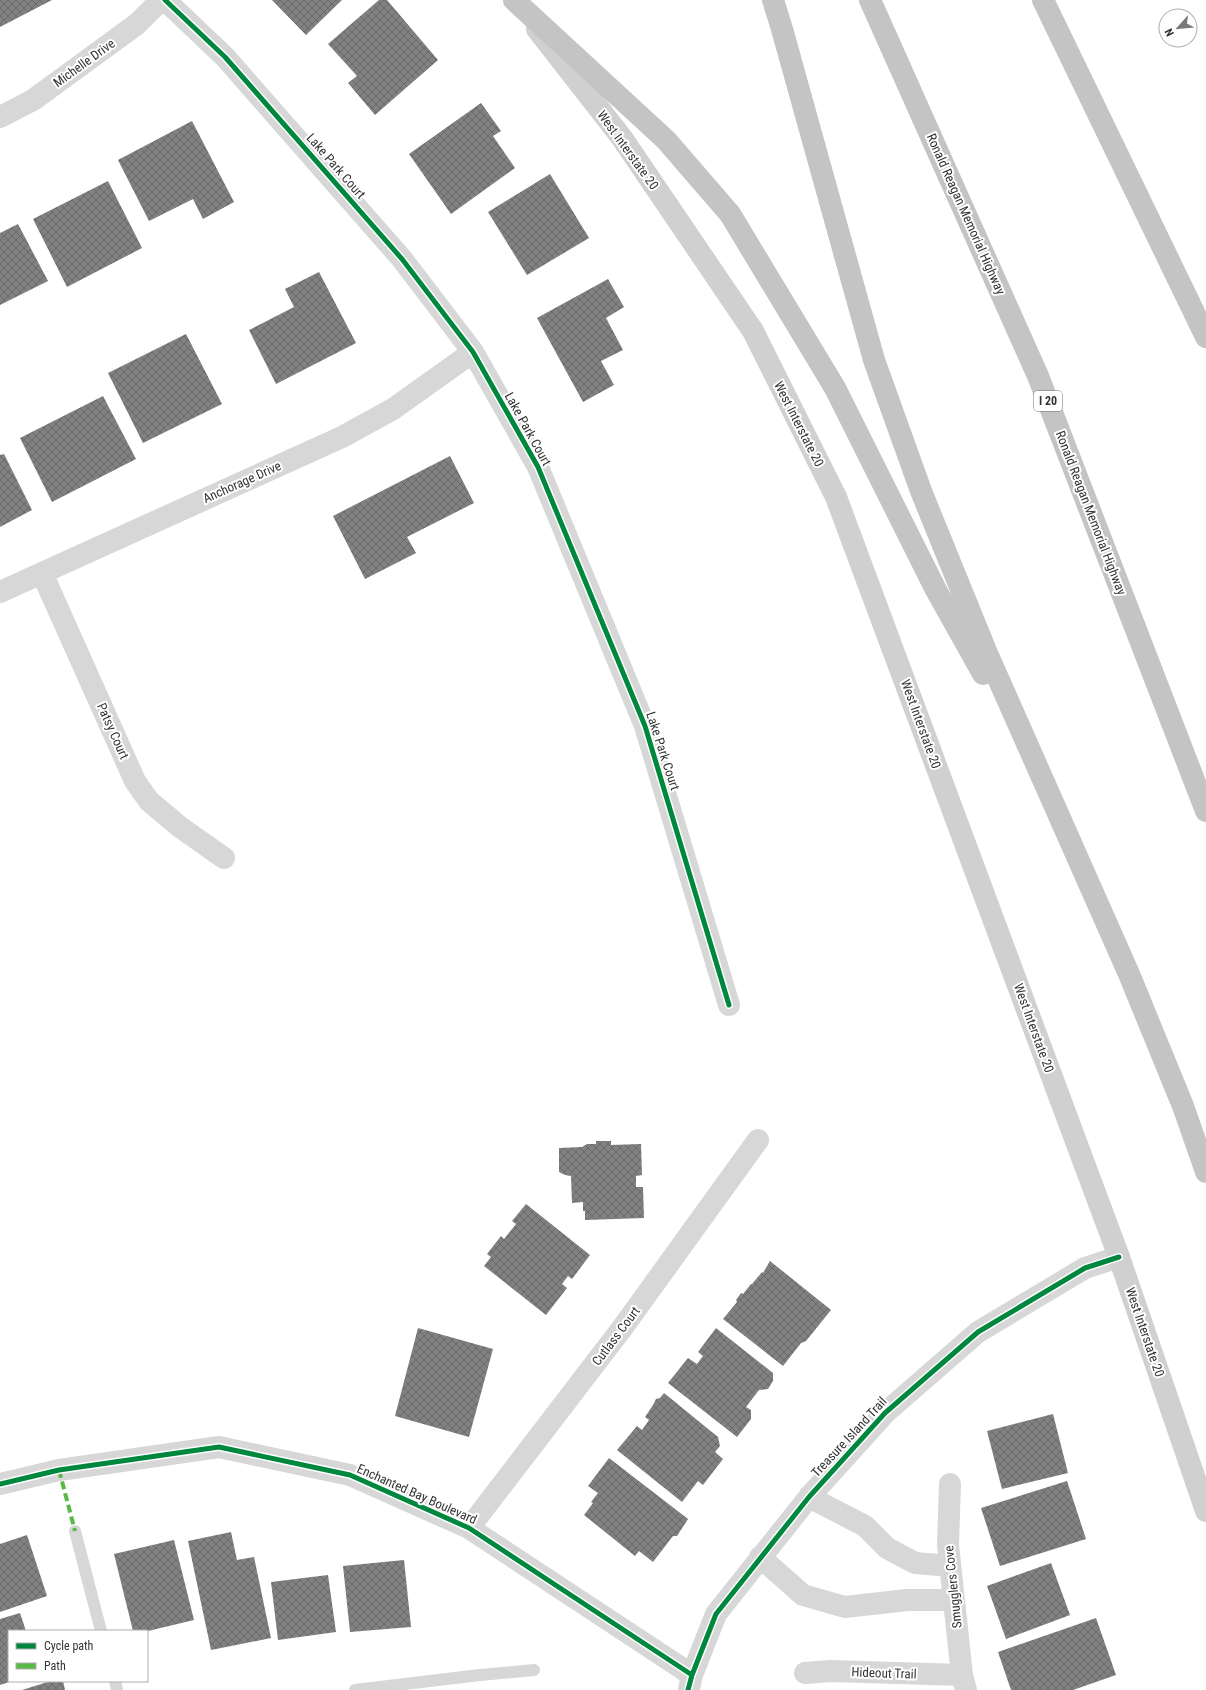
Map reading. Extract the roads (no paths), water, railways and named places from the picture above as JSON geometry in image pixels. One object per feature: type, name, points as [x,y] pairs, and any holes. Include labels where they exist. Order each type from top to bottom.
[{"type":"highway","points":[[514,0],[666,140],[730,214],[835,388],[936,590],[1050,792]]},
{"type":"highway","points":[[773,0],[874,360],[921,491],[986,651],[1050,792],[1135,988],[1183,1106],[1206,1172]]},
{"type":"highway","name":"Ronald Reagan Memorial Highway","points":[[870,0],[1038,376],[1206,811]]},
{"type":"highway","points":[[1043,0],[1206,337]]},
{"type":"main road","name":"West Interstate 20","points":[[514,0],[622,138],[752,331],[836,497],[1119,1257],[1206,1511]]},
{"type":"street","name":"Michelle Drive","points":[[0,116],[39,96],[137,24],[162,0]]},
{"type":"street","name":"Lake Park Court","points":[[165,0],[225,57],[397,253],[473,352],[538,467],[645,726],[729,1005]]},
{"type":"street","name":"Anchorage Drive","points":[[0,592],[342,437],[393,409],[473,352]]},
{"type":"street","name":"Patsy Court","points":[[42,573],[135,781],[150,801],[180,828],[224,858]]},
{"type":"street","name":"Cutlass Court","points":[[469,1528],[623,1327],[758,1140]]},
{"type":"street","name":"Treasure Island Trail","points":[[690,1683],[716,1614],[809,1497],[884,1413],[978,1332],[1085,1268],[1119,1257]]},
{"type":"street","name":"Enchanted Bay Boulevard","points":[[0,1484],[59,1470],[219,1447],[350,1475],[469,1528],[690,1683]]},
{"type":"street","name":"Smugglers Cove","points":[[950,1484],[948,1545],[964,1683]]},
{"type":"street","points":[[809,1497],[865,1526],[887,1548],[915,1563],[950,1566]]},
{"type":"street","points":[[760,1557],[803,1595],[846,1607],[907,1600],[954,1600]]},
{"type":"street","name":"Hideout Trail","points":[[805,1673],[831,1671],[964,1683]]},
{"type":"lane","points":[[75,1532],[101,1630]]},
{"type":"lane","points":[[355,1690],[534,1670]]}]
